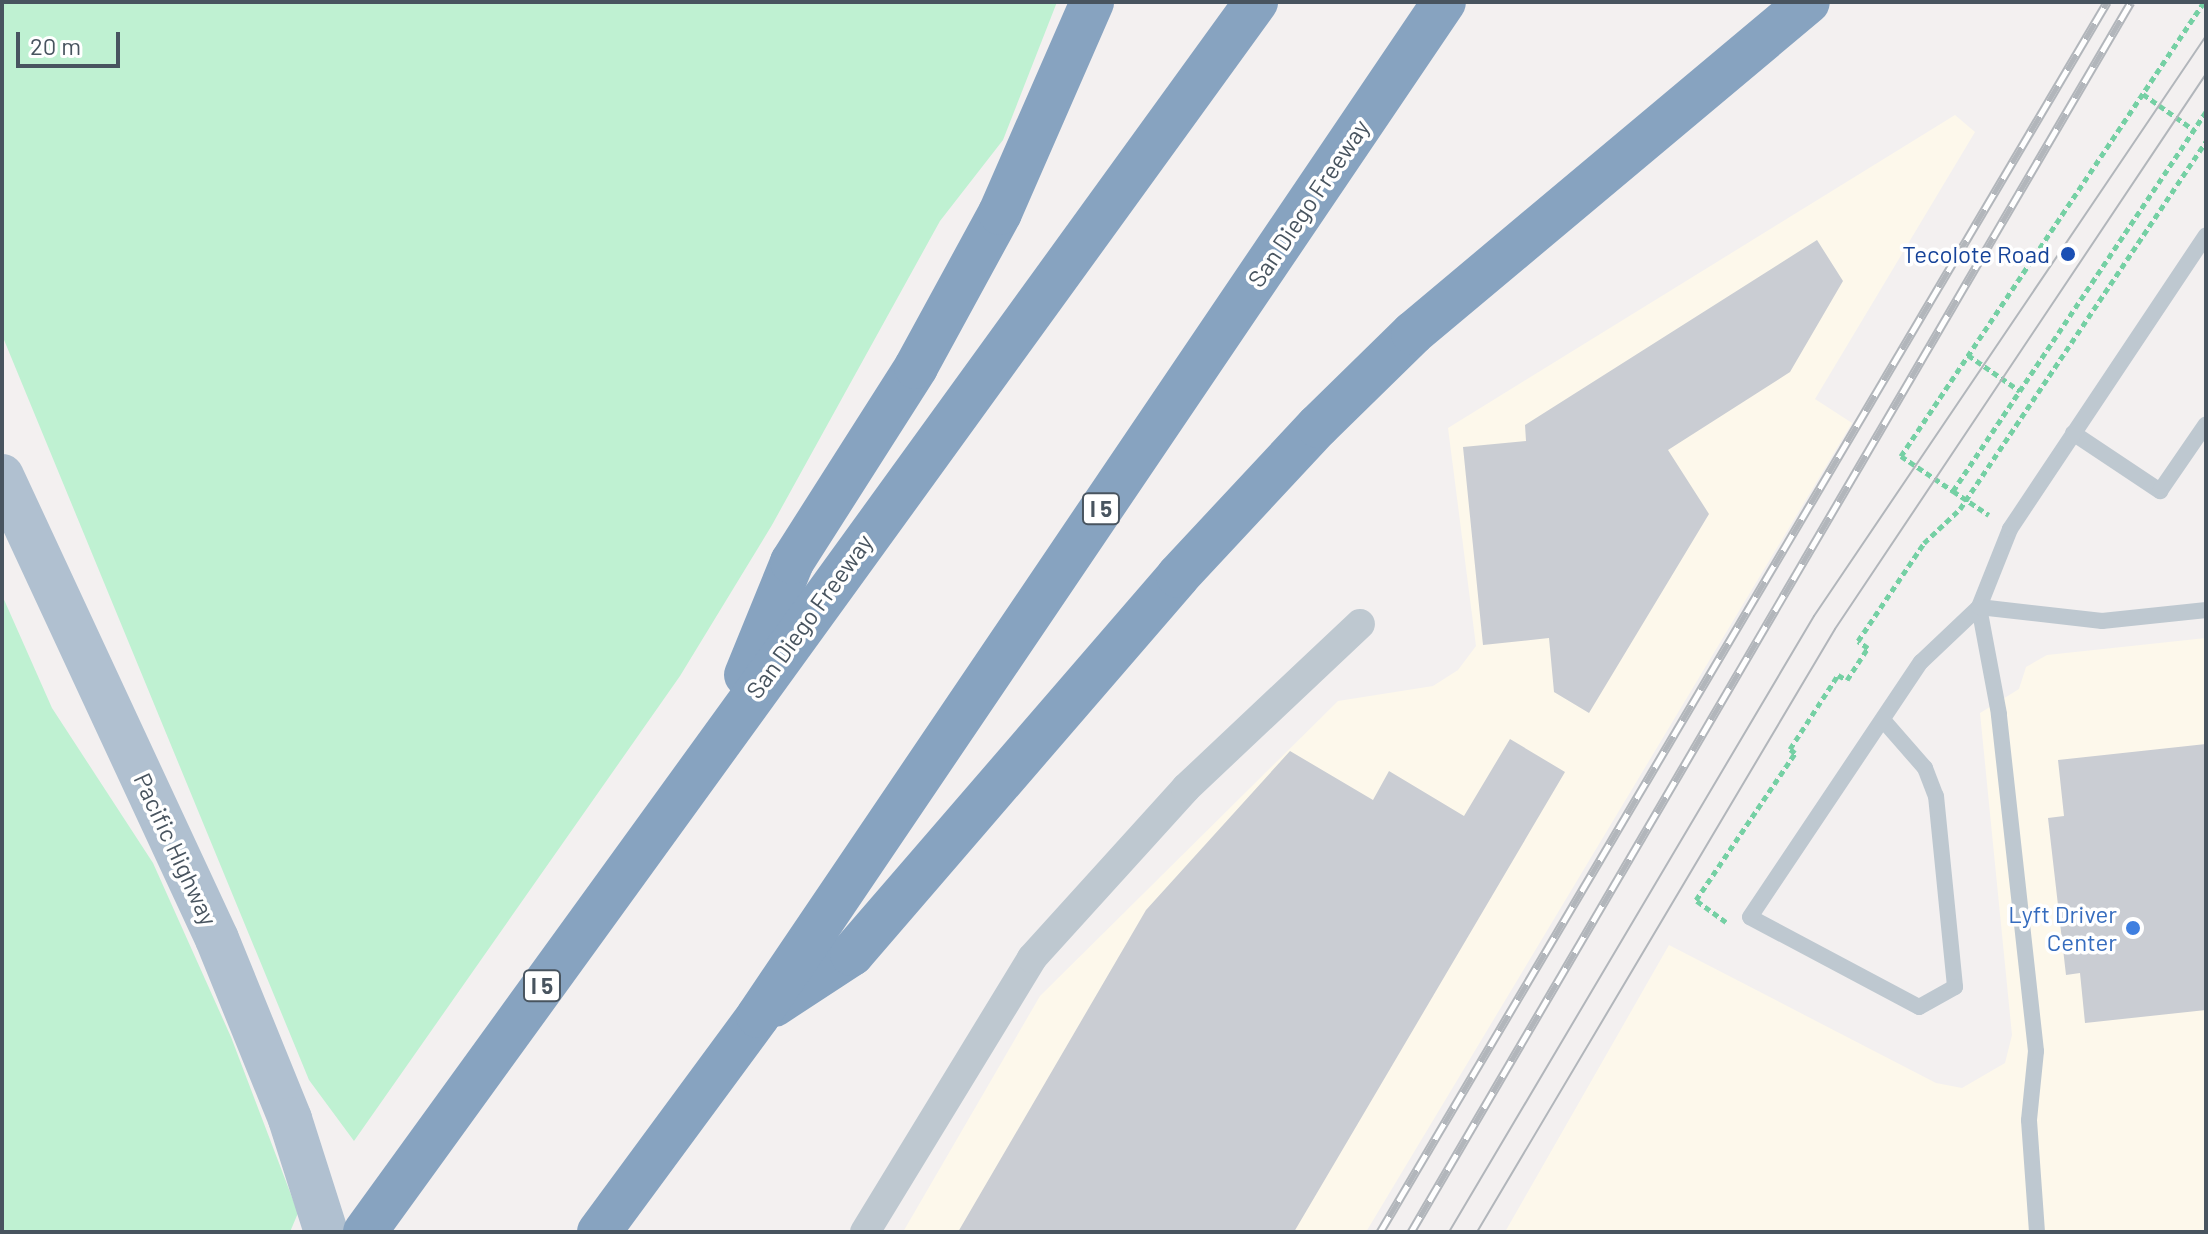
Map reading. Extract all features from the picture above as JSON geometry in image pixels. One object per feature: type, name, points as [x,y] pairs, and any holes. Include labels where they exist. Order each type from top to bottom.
[{"type":"highway","points":[[719,740],[792,562],[916,367],[1000,213],[1092,2]]},
{"type":"highway","name":"San Diego Freeway","points":[[365,1232],[1256,2]]},
{"type":"highway","name":"San Diego Freeway","points":[[599,1232],[758,1016],[1444,2]]},
{"type":"highway","points":[[758,1016],[852,954],[1178,576],[1413,333],[1808,2]]},
{"type":"main road","name":"Pacific Highway","points":[[2,476],[217,939],[290,1119],[326,1232]]},
{"type":"street","points":[[865,1232],[1032,958],[1186,788],[1360,624]]},
{"type":"lane","points":[[1883,720],[1925,768],[1936,796],[1955,987],[1919,1007],[1750,917],[1921,662],[1979,607],[2010,529],[2206,235]]},
{"type":"lane","points":[[2073,433],[2160,491],[2206,424]]},
{"type":"lane","points":[[1979,607],[2102,621],[2206,610]]},
{"type":"lane","points":[[1979,607],[1999,714],[2036,1051],[2029,1120],[2037,1232]]},
{"type":"path","points":[[1991,516],[1901,456],[2204,2]]},
{"type":"path","points":[[2143,94],[2194,130]]},
{"type":"path","points":[[1953,491],[2206,112]]},
{"type":"path","points":[[1750,917],[1728,923],[1696,900],[1795,753],[1790,749],[1838,675],[1847,680],[1868,648],[1858,641],[1924,543],[1966,499],[2206,142]]},
{"type":"path","points":[[1968,355],[2020,391]]},
{"type":"shaded area","points":[[1955,115],[1975,132],[1815,399],[1852,423],[1366,1232],[903,1232],[1040,996],[1338,701],[1433,686],[1458,670],[1476,646],[1448,428]]},
{"type":"shaded area","points":[[2206,638],[2206,1232],[1505,1232],[1669,945],[1936,1083],[1962,1088],[2005,1063],[2012,1035],[1980,713],[2019,689],[2026,667],[2047,655]]},
{"type":"green space","points":[[2,2],[1057,2],[1003,140],[940,221],[772,525],[680,676],[354,1141],[309,1080],[2,335]]},
{"type":"green space","points":[[2,595],[52,708],[153,863],[231,1037],[298,1213],[290,1232],[2,1232]]},
{"type":"building","points":[[1817,240],[1843,281],[1790,372],[1668,450],[1709,514],[1589,713],[1554,692],[1549,638],[1483,645],[1463,447],[1526,441],[1525,425]]},
{"type":"building","points":[[1510,739],[1565,772],[1294,1232],[958,1232],[1146,910],[1290,751],[1373,800],[1389,771],[1464,816]]},
{"type":"building","name":"Lyft Driver Center","points":[[2206,744],[2206,1010],[2085,1023],[2080,973],[2066,975],[2048,818],[2064,816],[2058,760]]},
{"type":"tram line","points":[[1449,1232],[1814,616],[2206,36]]},
{"type":"tram line","points":[[1477,1232],[1835,629],[2206,74]]},
{"type":"railway","points":[[1380,1232],[2107,2]]},
{"type":"railway","points":[[1411,1232],[2131,2]]},
{"type":"place","name":"Tecolote Road","points":[[2068,254]]},
{"type":"place","name":"Lyft Driver Center","points":[[2133,928]]}]
